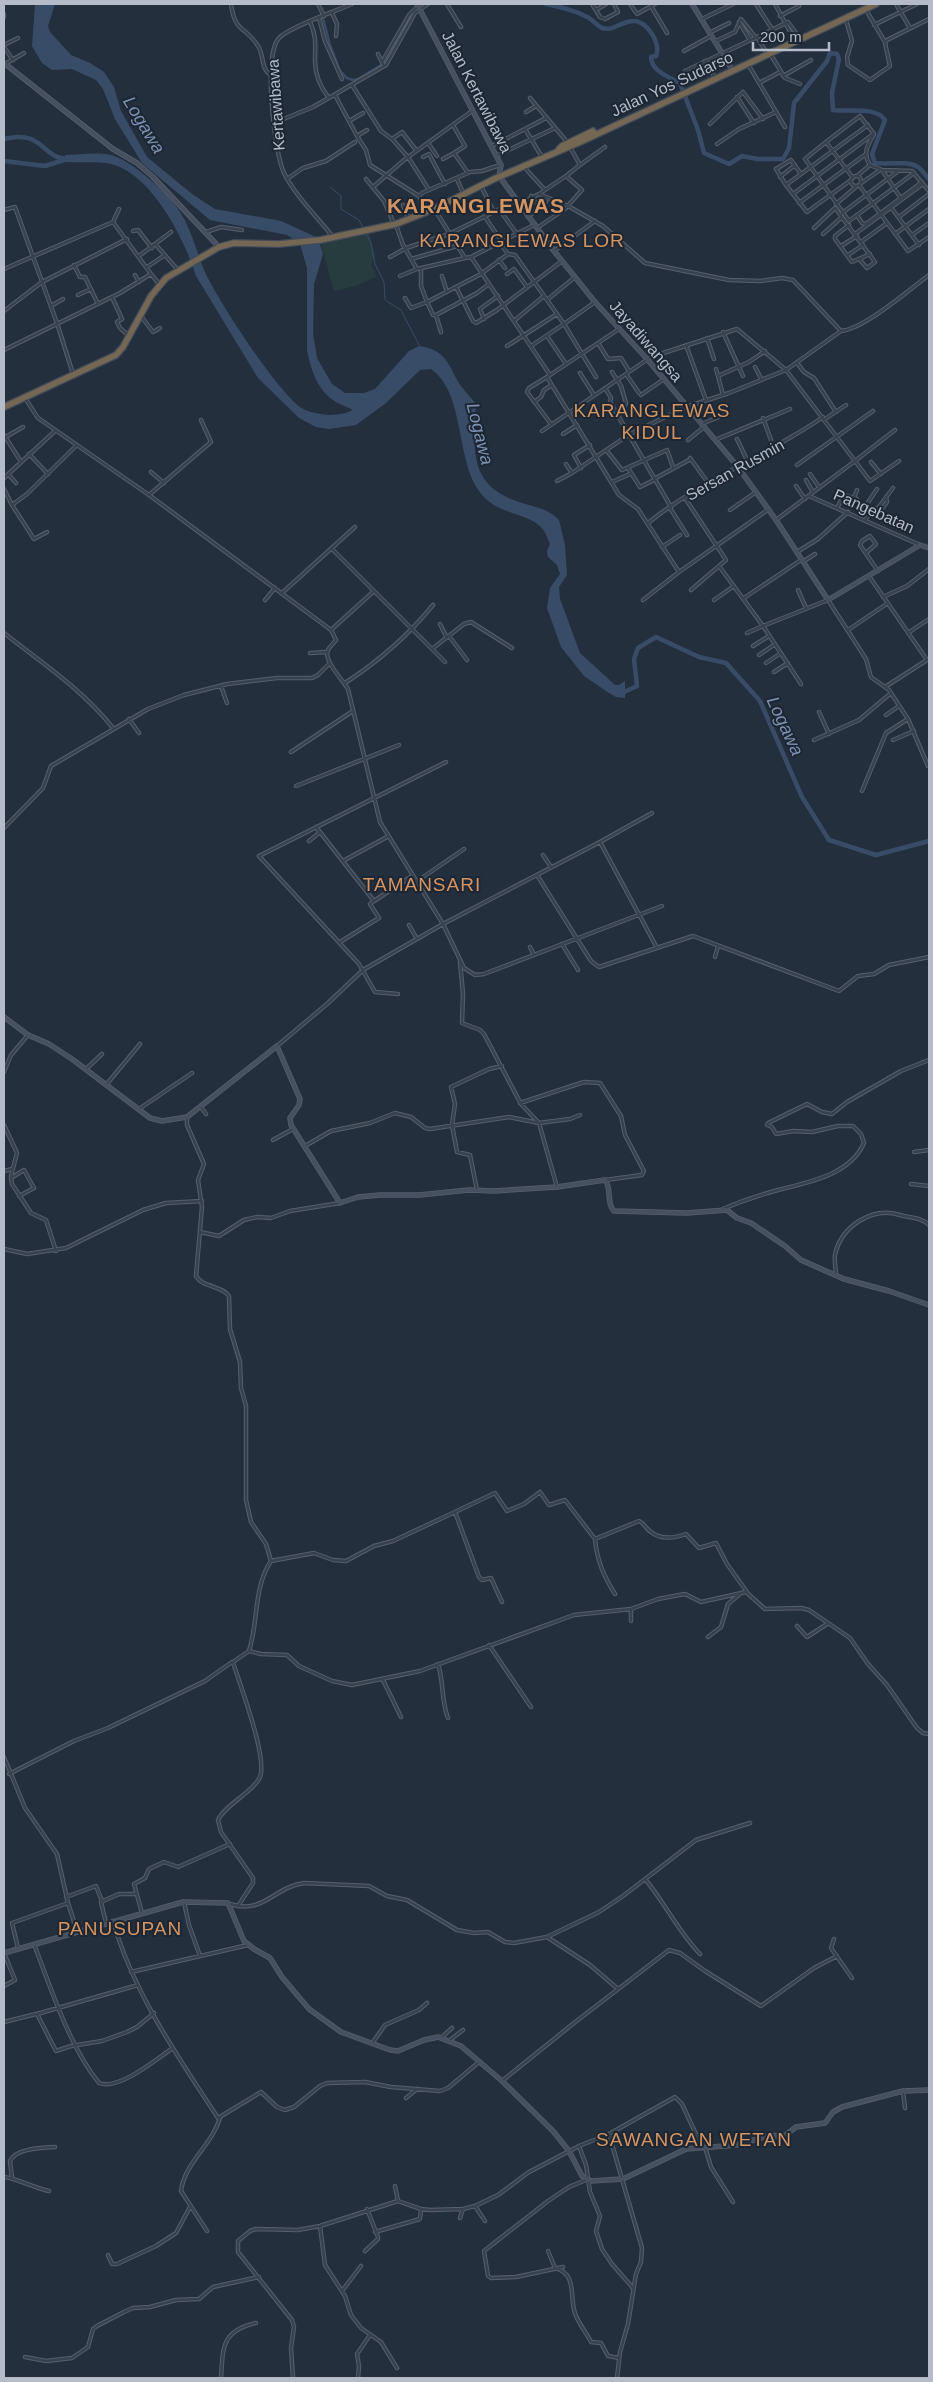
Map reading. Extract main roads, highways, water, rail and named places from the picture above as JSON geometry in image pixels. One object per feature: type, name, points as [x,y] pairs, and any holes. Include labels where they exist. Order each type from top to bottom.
[{"type":"highway","name":"Jalan Yos Sudarso","points":[[696,86],[714,76],[748,64],[796,38],[876,4]]},
{"type":"highway","name":"Jalan Yos Sudarso","points":[[4,407],[116,355],[160,284],[181,268],[208,252],[219,247],[234,244],[279,244],[331,238],[395,224],[434,209],[523,165],[868,6]]},
{"type":"water","points":[[35,4],[55,4],[48,26],[50,32],[71,55],[90,63],[104,72],[114,87],[121,111],[147,157],[192,194],[215,209],[281,221],[318,238],[323,254],[314,284],[313,333],[317,358],[332,384],[345,393],[364,393],[375,389],[409,351],[419,346],[427,347],[443,356],[460,385],[476,404],[475,451],[483,477],[491,487],[504,496],[537,507],[559,520],[565,545],[567,575],[559,587],[560,599],[580,653],[615,685],[625,681],[625,698],[616,697],[584,676],[561,647],[547,608],[550,588],[560,574],[557,565],[548,557],[547,551],[550,544],[541,527],[526,518],[492,504],[477,488],[470,474],[455,408],[442,379],[431,369],[420,370],[386,403],[356,425],[329,429],[316,427],[299,418],[258,378],[196,276],[175,227],[153,194],[126,170],[111,164],[65,162],[65,155],[96,153],[114,156],[122,159],[149,179],[178,209],[188,227],[206,273],[217,294],[254,352],[283,390],[295,403],[311,412],[336,415],[353,410],[336,402],[324,392],[316,379],[311,365],[307,350],[307,268],[300,244],[287,235],[210,220],[142,163],[115,119],[103,89],[96,80],[72,69],[52,70],[42,63],[32,46]]},
{"type":"waterway","points":[[546,4],[578,12],[606,29],[630,21],[644,25],[652,34],[657,45],[656,56],[651,57],[652,62],[657,70],[680,83],[698,130],[704,153],[729,164],[742,156],[757,159],[783,159],[789,148],[794,103],[827,61],[830,53],[837,54],[839,59],[832,93],[833,110],[861,110],[881,116],[885,120],[872,154],[875,163],[913,165],[918,167],[929,179]]},
{"type":"waterway","points":[[321,11],[330,45],[340,71],[347,78],[353,80],[358,79],[386,62],[414,11]]},
{"type":"waterway","points":[[4,139],[28,138],[53,155],[70,159]]},
{"type":"waterway","points":[[4,161],[45,166],[64,160]]},
{"type":"waterway","points":[[330,187],[341,196],[341,209],[359,220],[364,230]]},
{"type":"waterway","points":[[366,233],[371,243],[375,264],[384,282],[385,299],[401,310],[419,345]]},
{"type":"waterway","name":"Logawa","points":[[619,692],[622,693],[637,686],[634,659],[638,648],[656,637],[699,657],[726,663],[760,701],[802,797],[829,840],[876,855],[929,841]]},
{"type":"district","name":"KARANGLEWAS","points":[[476,205]]},
{"type":"district","name":"KARANGLEWAS LOR","points":[[522,240]]},
{"type":"district","name":"KARANGLEWAS KIDUL","points":[[652,421]]},
{"type":"district","name":"TAMANSARI","points":[[422,884]]},
{"type":"district","name":"PANUSUPAN","points":[[120,1928]]},
{"type":"district","name":"SAWANGAN WETAN","points":[[694,2139]]}]
